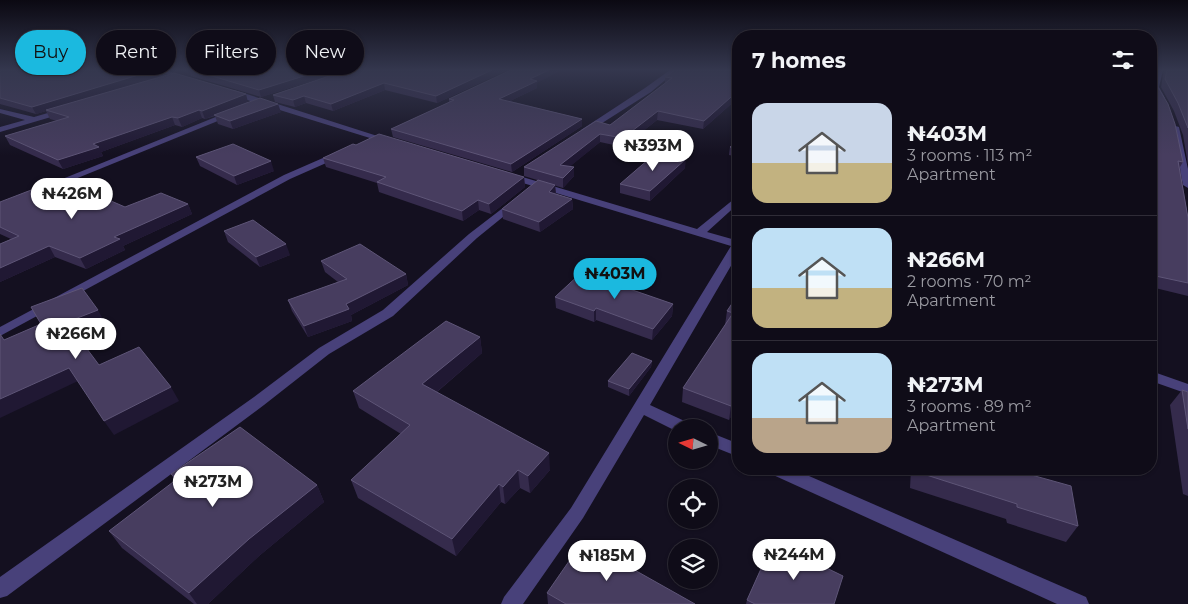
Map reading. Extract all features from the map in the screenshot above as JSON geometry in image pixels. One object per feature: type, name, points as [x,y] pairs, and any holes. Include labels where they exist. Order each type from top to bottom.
[{"type":"street","points":[[253,98],[394,143]]},
{"type":"street","points":[[245,109],[273,98]]},
{"type":"street","points":[[575,136],[635,98]]},
{"type":"street","points":[[1161,98],[1169,112],[1185,154],[1182,166],[1188,185]]},
{"type":"street","points":[[0,130],[72,108]]},
{"type":"street","points":[[0,111],[34,119]]},
{"type":"street","points":[[46,188],[236,112]]},
{"type":"street","points":[[0,332],[287,177],[394,129]]},
{"type":"street","points":[[495,172],[518,175],[536,185],[732,242]]},
{"type":"street","points":[[0,589],[260,401],[324,351],[388,313],[473,236],[536,185]]},
{"type":"street","points":[[699,233],[732,204]]},
{"type":"street","points":[[510,604],[576,513],[732,254]]},
{"type":"street","points":[[1157,378],[1188,388]]},
{"type":"street","points":[[640,407],[668,420]]},
{"type":"street","points":[[718,442],[732,449]]},
{"type":"street","points":[[790,475],[1067,602]]},
{"type":"building","points":[[1,98],[61,98],[32,107]]},
{"type":"building","points":[[87,98],[235,98],[202,111],[199,110],[178,118],[172,117],[93,144],[99,147],[58,160],[5,136],[69,117],[46,110]]},
{"type":"building","points":[[259,98],[278,104],[230,121],[214,115]]},
{"type":"building","points":[[311,98],[346,98],[331,104]]},
{"type":"building","points":[[501,98],[499,99],[582,119],[511,164],[391,129],[454,100],[449,99]]},
{"type":"building","points":[[645,98],[730,98],[704,121],[658,111],[623,138],[600,134],[560,165],[574,167],[563,178],[524,167],[596,121],[610,125]]},
{"type":"building","points":[[1157,98],[1165,98],[1168,104],[1175,124],[1183,162],[1178,161],[1188,218],[1188,283],[1157,276]]},
{"type":"building","points":[[1175,98],[1188,98],[1188,128]]},
{"type":"building","points":[[379,134],[524,177],[489,204],[478,200],[462,211],[377,182],[386,177],[323,158]]},
{"type":"building","points":[[233,144],[271,161],[234,176],[196,157]]},
{"type":"building","points":[[657,152],[686,159],[650,191],[620,184]]},
{"type":"building","points":[[60,179],[125,207],[161,193],[188,204],[114,237],[120,239],[80,258],[49,246],[0,268],[0,244],[19,236],[0,227],[0,202]]},
{"type":"building","points":[[538,180],[555,185],[549,192],[572,199],[539,222],[502,209]]},
{"type":"building","points":[[253,220],[286,244],[256,257],[224,231]]},
{"type":"building","points":[[360,244],[406,274],[346,304],[349,309],[304,326],[288,300],[347,279],[321,261]]},
{"type":"building","points":[[582,272],[673,304],[653,329],[596,308],[594,311],[555,297]]},
{"type":"building","points":[[82,288],[98,310],[67,322],[99,365],[139,347],[171,387],[104,421],[69,368],[0,399],[0,334],[4,340],[41,324],[31,307]]},
{"type":"building","points":[[732,304],[732,313],[727,311]]},
{"type":"building","points":[[732,314],[731,406],[683,388]]},
{"type":"building","points":[[446,321],[480,337],[422,384],[549,453],[528,476],[518,470],[503,487],[499,484],[452,539],[351,480],[410,425],[353,391]]},
{"type":"building","points":[[632,353],[652,361],[629,389],[608,381]]},
{"type":"building","points":[[1182,390],[1188,392],[1188,429]]},
{"type":"building","points":[[240,427],[317,485],[249,539],[189,593],[109,531],[177,479],[171,474]]},
{"type":"building","points":[[926,475],[1032,475],[1071,486],[1078,526],[1017,507],[1017,504]]},
{"type":"building","points":[[583,541],[695,604],[566,604],[547,593]]},
{"type":"building","points":[[773,542],[843,576],[834,604],[755,604],[747,600]]}]
